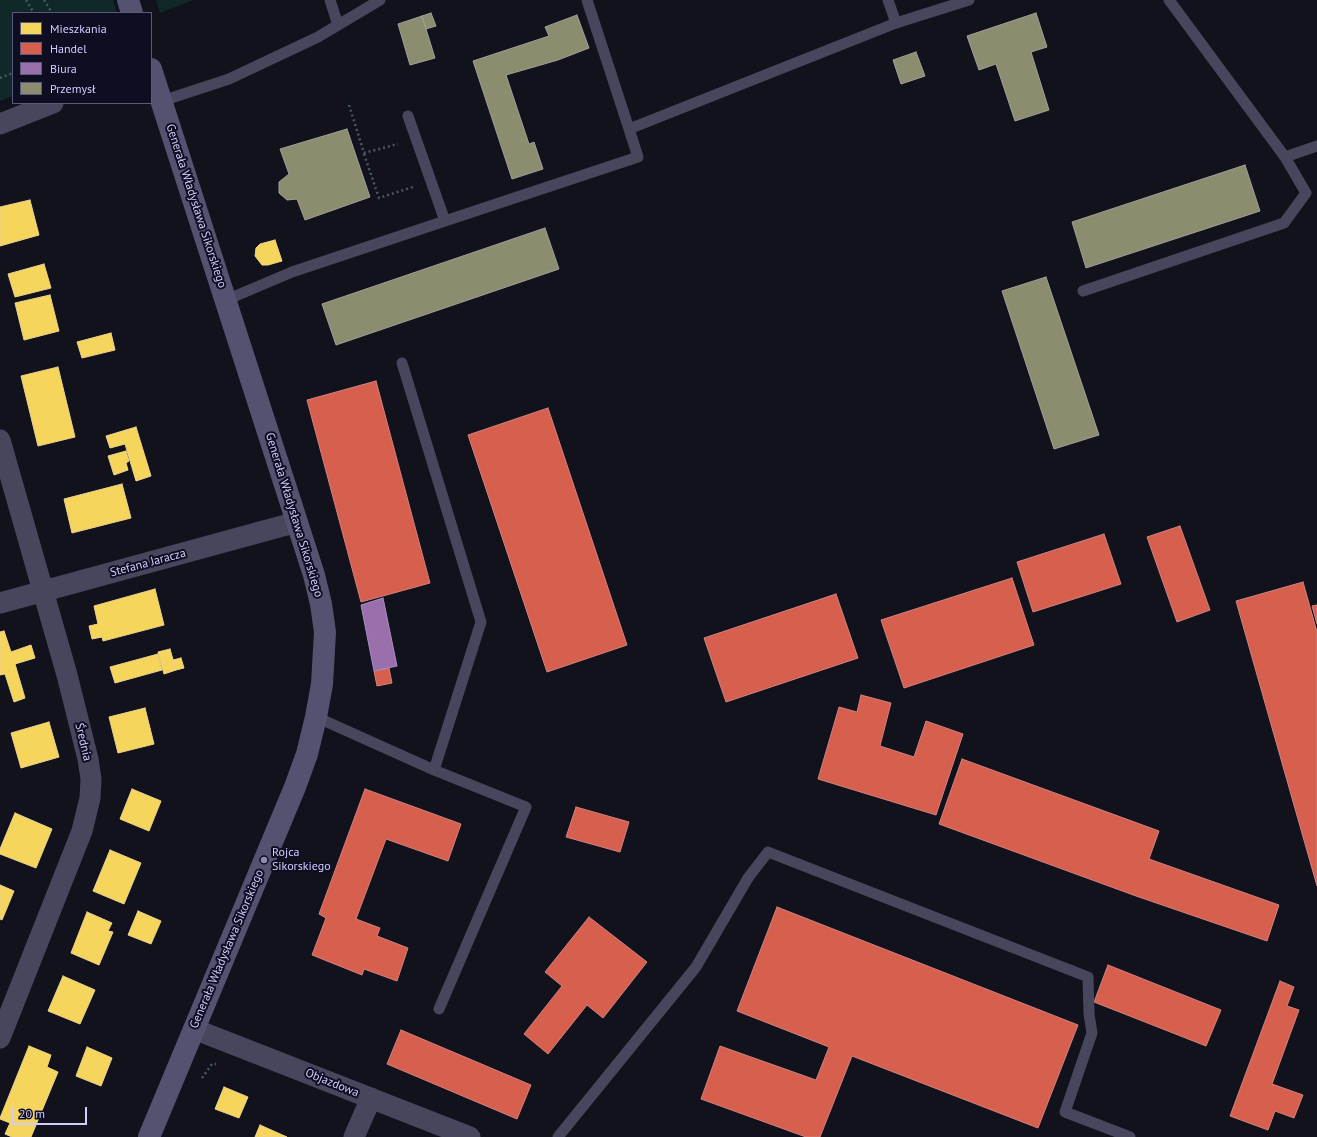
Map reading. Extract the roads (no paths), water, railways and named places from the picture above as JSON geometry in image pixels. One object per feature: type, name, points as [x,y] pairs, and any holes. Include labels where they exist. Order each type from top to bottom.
[{"type":"street","points":[[128,0],[132,12]]},
{"type":"street","name":"Generała Władysława Sikorskiego","points":[[149,1137],[295,787],[307,754],[316,717],[322,678],[325,632],[321,604],[314,575],[152,73]]},
{"type":"street","points":[[0,124],[50,104]]},
{"type":"street","name":"Średnia","points":[[0,440],[43,591],[88,759],[91,779],[90,798],[82,831],[0,1038]]},
{"type":"street","name":"Stefana Jaracza","points":[[0,603],[296,522]]},
{"type":"street","name":"Objazdowa","points":[[194,1028],[470,1137]]},
{"type":"street","points":[[354,1137],[371,1098]]},
{"type":"lane","points":[[330,0],[338,25]]},
{"type":"lane","points":[[162,101],[229,79],[318,36],[380,0]]},
{"type":"lane","points":[[226,300],[292,272],[444,220],[638,157],[586,0]]},
{"type":"lane","points":[[888,0],[896,23]]},
{"type":"lane","points":[[629,128],[896,23],[969,0]]},
{"type":"lane","points":[[1083,291],[1284,223],[1306,193],[1285,157],[1169,0]]},
{"type":"lane","points":[[408,116],[444,220]]},
{"type":"lane","points":[[1285,157],[1317,146]]},
{"type":"lane","points":[[402,363],[481,622],[434,770]]},
{"type":"lane","points":[[316,717],[434,770],[526,807],[439,1009]]},
{"type":"lane","points":[[558,1137],[696,967],[748,878],[768,852],[1088,976],[1089,1014],[1092,1033],[1064,1112],[1130,1137]]},
{"type":"place","name":"Rojca Sikorskiego","points":[[264,860]]}]
